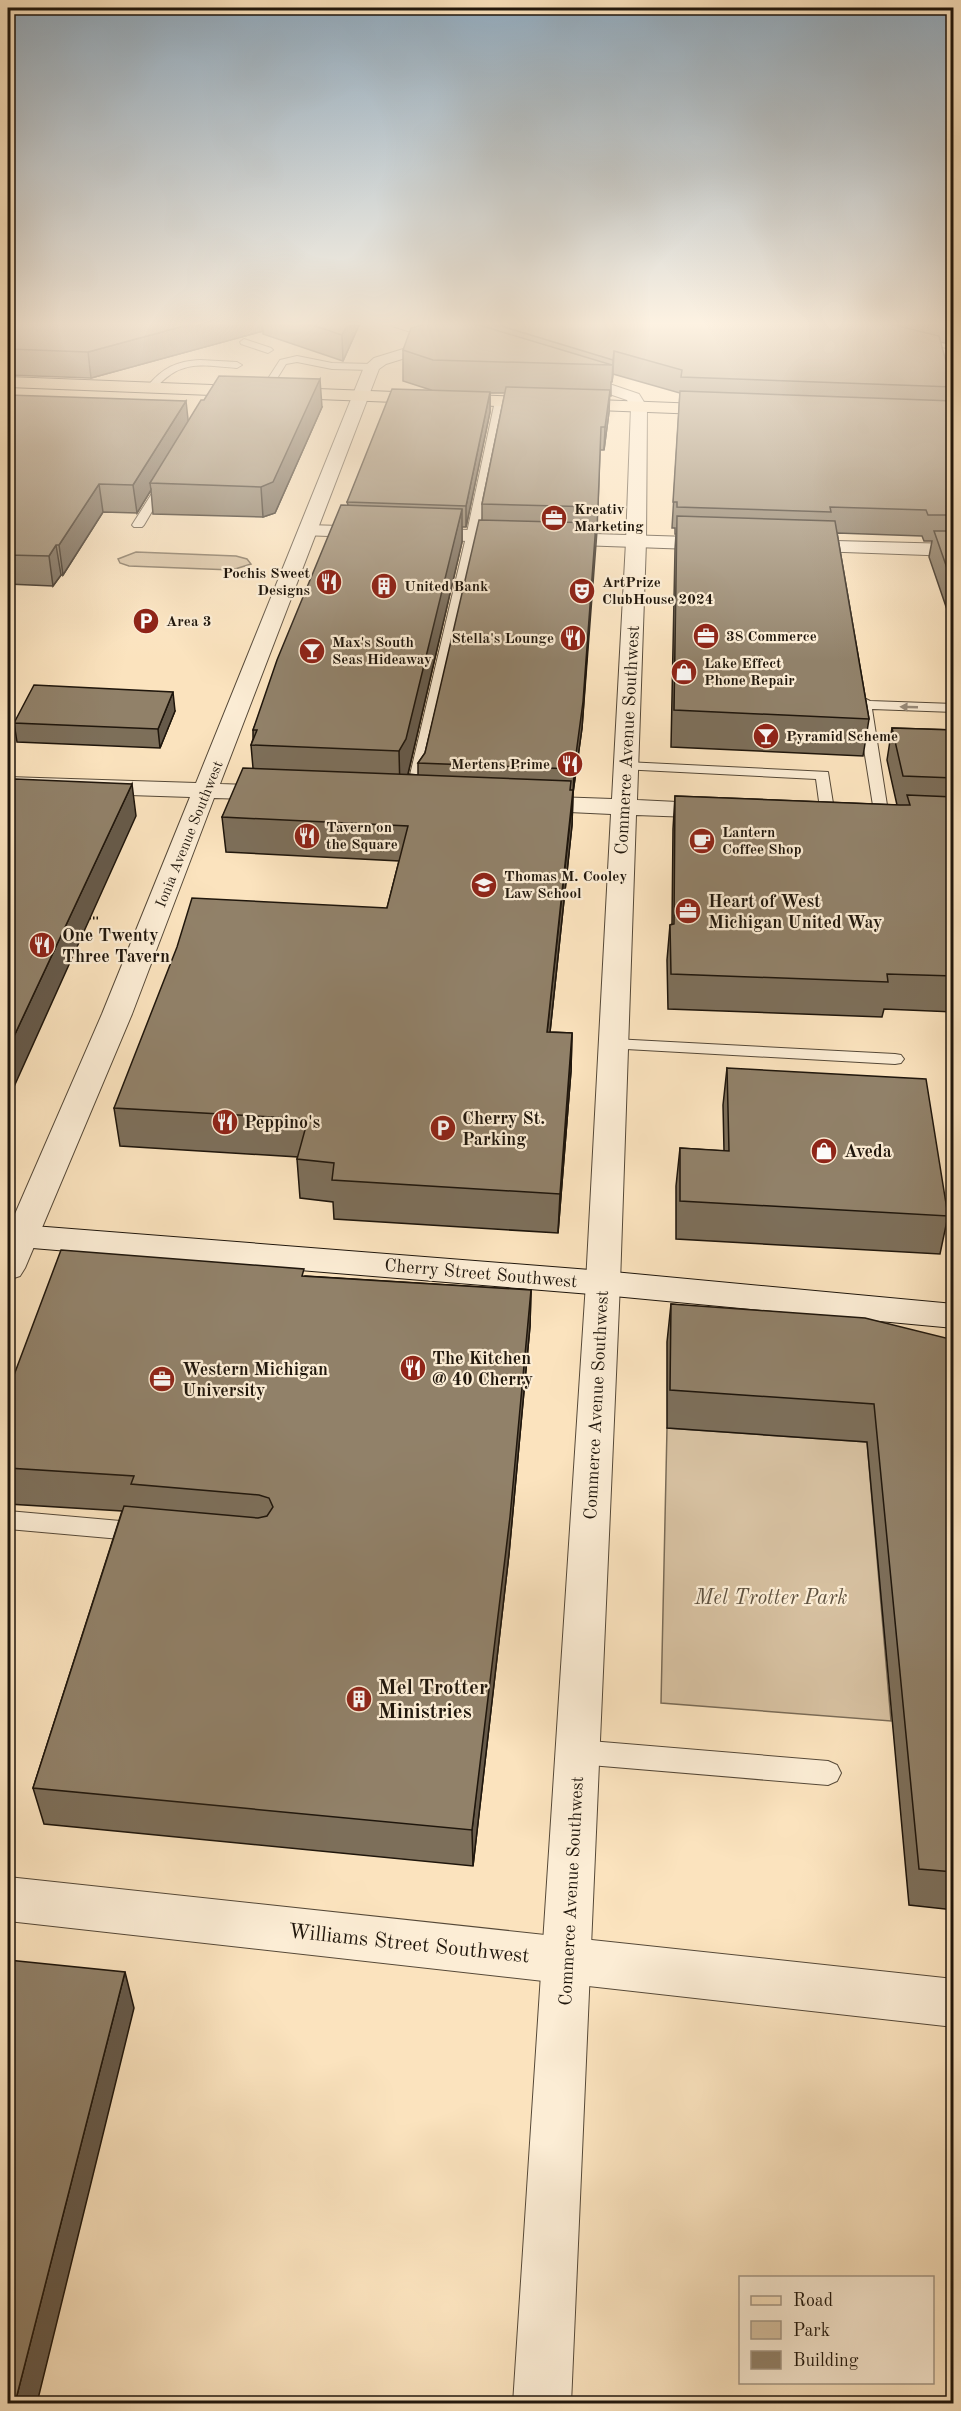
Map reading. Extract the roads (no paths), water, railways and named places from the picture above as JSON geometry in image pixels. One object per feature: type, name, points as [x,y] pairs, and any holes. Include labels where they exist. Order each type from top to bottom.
[{"type":"street","name":"Ionia Avenue Southwest","points":[[8,1268],[14,1235],[117,1014],[346,436]]},
{"type":"street","name":"Commerce Avenue Southwest","points":[[542,2403],[568,1961],[603,1282],[636,542],[638,436]]},
{"type":"street","points":[[308,531],[735,545]]},
{"type":"street","points":[[782,546],[840,554],[954,550]]},
{"type":"street","points":[[8,784],[299,794]]},
{"type":"street","points":[[506,802],[735,812]]},
{"type":"street","name":"Cherry Street Southwest","points":[[14,1235],[603,1282],[954,1316]]},
{"type":"street","name":"Williams Street Southwest","points":[[8,1899],[954,2003]]},
{"type":"lane","points":[[404,798],[417,778],[493,436]]},
{"type":"lane","points":[[138,525],[172,468]]},
{"type":"lane","points":[[626,766],[823,775],[855,817],[864,705],[861,683]]},
{"type":"lane","points":[[864,705],[954,708]]},
{"type":"lane","points":[[614,1044],[895,1059]]},
{"type":"lane","points":[[8,1520],[170,1535]]},
{"type":"lane","points":[[578,1752],[828,1773]]},
{"type":"place","name":"Kreativ Marketing","points":[[554,518]]},
{"type":"place","name":"Pochis Sweet Designs","points":[[329,582]]},
{"type":"place","name":"United Bank","points":[[384,586]]},
{"type":"place","name":"ArtPrize ClubHouse 2024","points":[[582,591]]},
{"type":"place","name":"Area 3","points":[[146,621]]},
{"type":"place","name":"38 Commerce","points":[[706,636]]},
{"type":"place","name":"Stella's Lounge","points":[[573,638]]},
{"type":"place","name":"Max's South Seas Hideaway","points":[[312,651]]},
{"type":"place","name":"Lake Effect Phone Repair","points":[[684,672]]},
{"type":"place","name":"Pyramid Scheme","points":[[766,736]]},
{"type":"place","name":"Mertens Prime","points":[[570,764]]},
{"type":"place","name":"Tavern on the Square","points":[[307,836]]},
{"type":"place","name":"Lantern Coffee Shop","points":[[702,841]]},
{"type":"place","name":"Thomas M. Cooley Law School","points":[[484,885]]},
{"type":"place","name":"Heart of West Michigan United Way","points":[[688,911]]},
{"type":"place","name":"One Twenty Three Tavern","points":[[42,945]]},
{"type":"place","name":"Peppino's","points":[[225,1122]]},
{"type":"place","name":"Cherry St. Parking","points":[[443,1128]]},
{"type":"place","name":"Aveda","points":[[824,1151]]},
{"type":"place","name":"The Kitchen @ 40 Cherry","points":[[413,1368]]},
{"type":"place","name":"Western Michigan University","points":[[162,1379]]},
{"type":"place","name":"Mel Trotter Ministries","points":[[359,1699]]},
{"type":"park label","name":"Mel Trotter Park","points":[[771,1597]]}]
